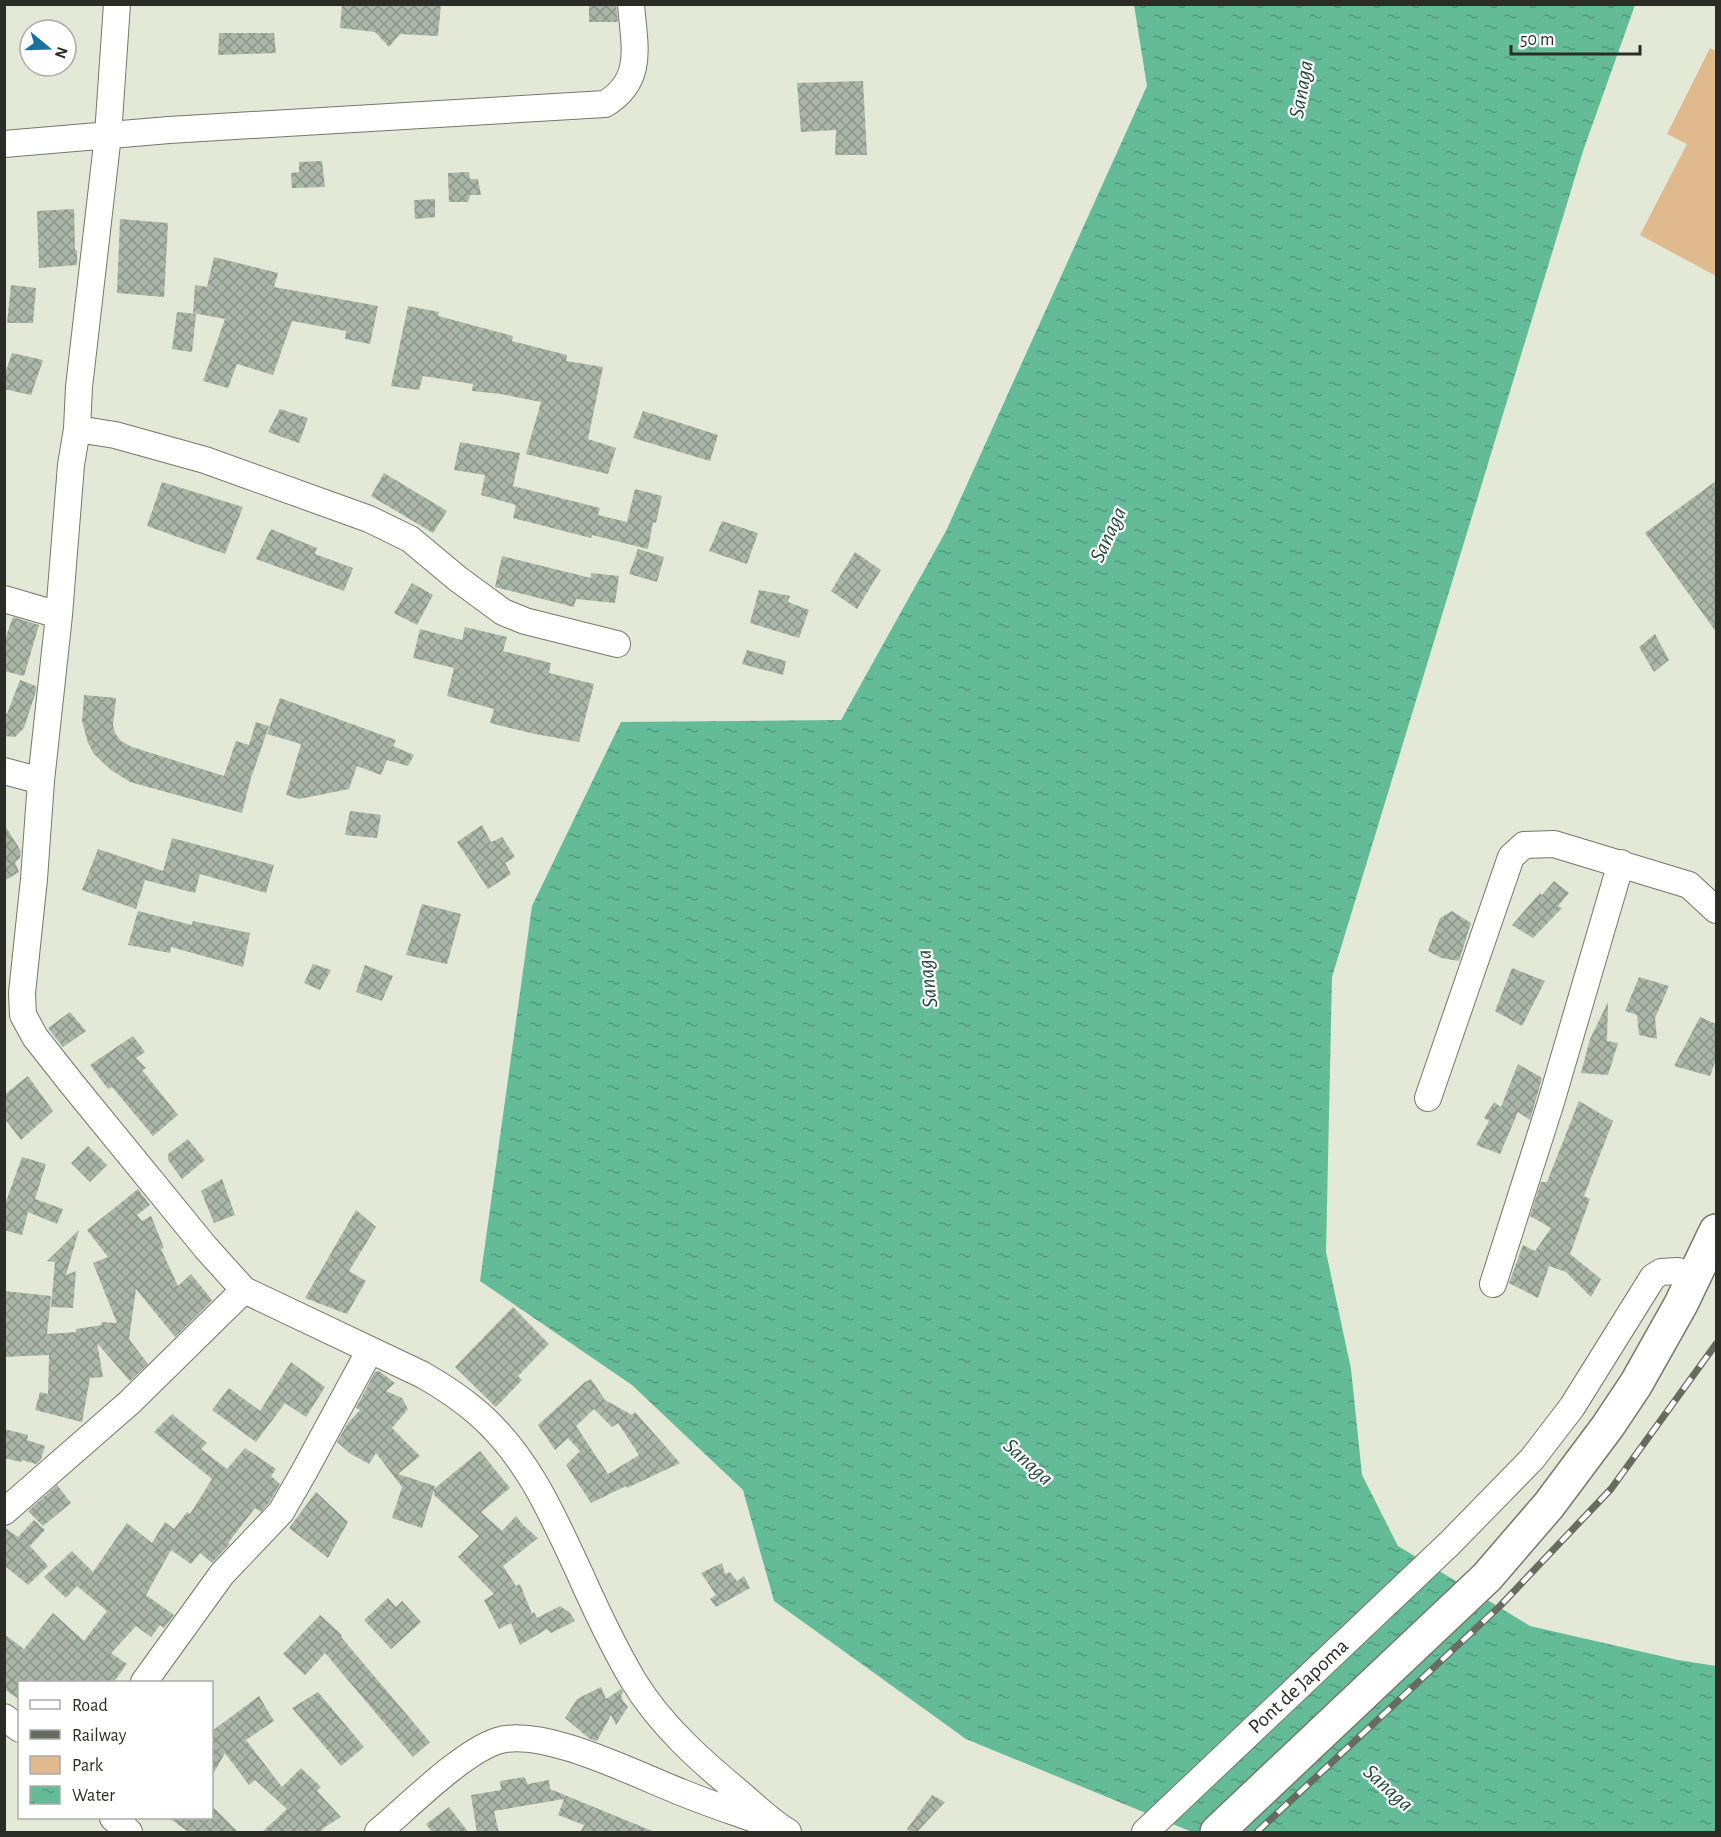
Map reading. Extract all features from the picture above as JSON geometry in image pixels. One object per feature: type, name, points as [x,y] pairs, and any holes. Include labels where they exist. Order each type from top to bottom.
[{"type":"highway","points":[[1217,1833],[1487,1577],[1548,1505],[1625,1401],[1681,1304],[1716,1231]]},
{"type":"street","points":[[117,4],[108,135],[79,387],[77,429],[71,465],[34,879],[22,993],[14,1018],[35,1037],[206,1248],[244,1290],[443,1386],[479,1413],[501,1436],[521,1461],[554,1516],[615,1646],[655,1713],[706,1765],[785,1831]]},
{"type":"street","points":[[4,144],[169,130],[604,104],[619,96],[630,79],[635,63],[631,4]]},
{"type":"street","points":[[77,429],[148,443],[205,460],[369,519],[410,539],[458,579],[503,612],[525,621],[616,644]]},
{"type":"street","points":[[4,599],[59,615]]},
{"type":"street","points":[[4,771],[41,781]]},
{"type":"street","points":[[1428,1098],[1511,857],[1524,845],[1554,844],[1689,885],[1716,910]]},
{"type":"street","points":[[1493,1284],[1551,1102],[1622,863]]},
{"type":"street","name":"Pont de Japoma","points":[[1146,1831],[1450,1543],[1532,1459],[1589,1380],[1653,1277],[1661,1272],[1678,1271]]},
{"type":"street","points":[[4,1512],[130,1402],[244,1290]]},
{"type":"street","points":[[145,1681],[233,1560],[268,1527],[280,1512],[370,1350]]},
{"type":"street","points":[[4,1717],[18,1728]]},
{"type":"street","points":[[378,1833],[462,1762],[482,1748],[511,1737],[539,1740],[582,1752],[687,1795],[785,1831]]},
{"type":"green space","points":[[1710,48],[1716,51],[1716,276],[1640,235],[1687,144],[1667,134]]},
{"type":"water","name":"Sanaga","points":[[1134,5],[1635,5],[1583,151],[1332,977],[1326,1252],[1351,1369],[1362,1475],[1398,1546],[1530,1626],[1678,1660],[1716,1666],[1716,1832],[1192,1832],[966,1739],[774,1601],[743,1490],[632,1385],[480,1281],[532,906],[621,722],[841,720],[946,531],[1147,86]]},
{"type":"building","points":[[342,4],[441,4],[438,36],[400,34],[389,47],[375,32],[340,28]]},
{"type":"building","points":[[589,4],[616,4],[618,22],[589,22]]},
{"type":"building","points":[[219,33],[274,33],[276,53],[218,55]]},
{"type":"building","points":[[863,81],[867,155],[835,155],[836,130],[801,132],[797,83]]},
{"type":"building","points":[[322,161],[325,187],[292,188],[291,173],[299,172],[299,162]]},
{"type":"building","points":[[469,172],[470,179],[478,179],[481,195],[470,195],[468,202],[449,202],[448,173]]},
{"type":"building","points":[[435,199],[435,217],[415,219],[414,200]]},
{"type":"building","points":[[74,209],[77,265],[39,268],[37,211]]},
{"type":"building","points":[[120,219],[168,223],[164,297],[117,293]]},
{"type":"building","points":[[214,257],[278,273],[274,287],[378,306],[370,344],[345,339],[346,331],[292,321],[273,375],[237,364],[228,388],[203,381],[225,319],[193,313],[195,285],[207,287]]},
{"type":"building","points":[[11,285],[36,288],[33,323],[7,323]]},
{"type":"building","points":[[408,306],[439,312],[438,316],[513,336],[512,341],[567,355],[566,361],[603,367],[588,439],[616,448],[608,474],[526,454],[541,402],[472,391],[473,384],[423,376],[419,390],[391,386]]},
{"type":"building","points":[[177,312],[196,314],[192,352],[172,349]]},
{"type":"building","points":[[12,353],[43,360],[31,395],[4,389],[4,377]]},
{"type":"building","points":[[280,409],[308,418],[299,443],[268,432]]},
{"type":"building","points":[[643,411],[718,435],[710,461],[633,438]]},
{"type":"building","points":[[460,442],[520,453],[513,486],[600,508],[598,515],[627,522],[635,489],[662,496],[656,523],[653,522],[648,549],[592,535],[591,538],[513,518],[516,505],[481,495],[485,475],[454,470]]},
{"type":"building","points":[[384,473],[447,511],[433,533],[371,496]]},
{"type":"building","points":[[1716,481],[1716,632],[1645,533]]},
{"type":"building","points":[[162,482],[243,507],[225,554],[147,526]]},
{"type":"building","points":[[722,521],[758,533],[747,564],[709,551]]},
{"type":"building","points":[[271,529],[317,548],[315,554],[353,568],[344,591],[256,559]]},
{"type":"building","points":[[638,549],[664,557],[657,582],[629,574]]},
{"type":"building","points":[[855,552],[881,570],[857,609],[831,591]]},
{"type":"building","points":[[502,556],[591,578],[591,573],[619,576],[615,603],[576,599],[574,607],[495,587]]},
{"type":"building","points":[[412,583],[433,595],[417,625],[394,613]]},
{"type":"building","points":[[759,590],[790,596],[788,602],[809,610],[799,638],[750,623]]},
{"type":"building","points":[[13,617],[39,625],[24,676],[4,671],[4,642]]},
{"type":"building","points":[[465,627],[507,637],[503,651],[551,663],[549,673],[594,684],[579,742],[490,723],[494,709],[447,696],[454,668],[413,658],[420,629],[462,640]]},
{"type":"building","points":[[1655,634],[1669,660],[1654,672],[1639,647]]},
{"type":"building","points":[[747,650],[786,661],[783,675],[742,664]]},
{"type":"building","points":[[20,680],[36,686],[36,691],[24,728],[15,737],[4,736],[4,712],[7,714]]},
{"type":"building","points":[[84,695],[116,698],[113,725],[121,741],[132,747],[224,776],[236,741],[249,745],[256,722],[269,726],[242,813],[130,782],[111,770],[94,754],[88,743],[82,721]]},
{"type":"building","points":[[280,698],[396,740],[393,746],[414,755],[408,766],[387,760],[381,775],[357,766],[349,789],[299,799],[286,795],[301,744],[267,734]]},
{"type":"building","points":[[350,811],[381,815],[377,838],[345,835]]},
{"type":"building","points":[[4,824],[21,851],[20,858],[15,862],[19,872],[4,881]]},
{"type":"building","points":[[482,825],[491,842],[502,837],[515,857],[505,863],[511,874],[488,889],[457,842]]},
{"type":"building","points":[[172,838],[274,865],[266,893],[200,874],[195,893],[145,880],[136,909],[82,890],[98,849],[163,871]]},
{"type":"building","points":[[1554,881],[1569,893],[1558,906],[1562,908],[1533,938],[1512,925],[1540,893],[1542,895]]},
{"type":"building","points":[[422,904],[461,914],[447,964],[406,955]]},
{"type":"building","points":[[138,911],[192,925],[193,921],[250,933],[243,967],[171,947],[170,953],[128,945]]},
{"type":"building","points":[[1452,911],[1471,923],[1459,961],[1441,958],[1428,951],[1440,918]]},
{"type":"building","points":[[313,964],[331,970],[320,990],[304,983]]},
{"type":"building","points":[[365,965],[393,976],[382,1001],[356,992]]},
{"type":"building","points":[[1512,968],[1545,981],[1522,1026],[1495,1011]]},
{"type":"building","points":[[1639,977],[1669,986],[1655,1018],[1657,1039],[1639,1035],[1637,1015],[1625,1011]]},
{"type":"building","points":[[1608,1002],[1607,1041],[1618,1043],[1608,1075],[1581,1073],[1590,1039]]},
{"type":"building","points":[[70,1012],[86,1031],[63,1047],[48,1028]]},
{"type":"building","points":[[1700,1017],[1716,1024],[1716,1060],[1710,1076],[1674,1066]]},
{"type":"building","points":[[133,1036],[145,1052],[136,1058],[146,1068],[142,1070],[178,1115],[153,1136],[112,1087],[108,1089],[90,1065]]},
{"type":"building","points":[[1518,1064],[1542,1078],[1530,1120],[1518,1112],[1500,1154],[1476,1145],[1489,1121],[1484,1118],[1494,1102],[1501,1107]]},
{"type":"building","points":[[28,1076],[53,1111],[21,1140],[4,1118],[4,1095]]},
{"type":"building","points":[[1579,1101],[1613,1121],[1584,1196],[1590,1199],[1570,1254],[1601,1279],[1591,1297],[1566,1272],[1549,1266],[1538,1298],[1509,1283],[1523,1245],[1535,1251],[1551,1228],[1530,1216],[1541,1182],[1547,1182]]},
{"type":"building","points":[[188,1139],[205,1160],[182,1179],[168,1160],[168,1154]]},
{"type":"building","points":[[88,1146],[107,1165],[90,1182],[71,1163]]},
{"type":"building","points":[[22,1157],[46,1164],[35,1199],[63,1209],[57,1224],[28,1212],[22,1235],[4,1230],[4,1207]]},
{"type":"building","points":[[222,1179],[235,1215],[214,1223],[201,1191]]},
{"type":"building","points":[[138,1189],[150,1205],[137,1215],[142,1221],[151,1216],[164,1248],[161,1249],[178,1286],[191,1274],[212,1300],[175,1337],[136,1289],[129,1339],[148,1364],[130,1381],[97,1343],[103,1377],[90,1378],[82,1422],[35,1410],[40,1392],[48,1394],[49,1355],[4,1357],[4,1291],[51,1296],[47,1334],[76,1332],[76,1329],[102,1325],[101,1322],[117,1323],[93,1263],[108,1257],[87,1230]]},
{"type":"building","points":[[356,1210],[376,1227],[349,1271],[366,1281],[347,1314],[305,1298]]},
{"type":"building","points":[[79,1230],[66,1275],[76,1271],[73,1308],[51,1307],[55,1262],[47,1261]]},
{"type":"building","points":[[513,1307],[549,1344],[518,1376],[522,1380],[496,1407],[455,1367]]},
{"type":"building","points":[[291,1362],[325,1387],[306,1417],[285,1403],[256,1442],[212,1410],[229,1388],[260,1411]]},
{"type":"building","points":[[379,1371],[395,1383],[386,1391],[402,1398],[408,1409],[392,1428],[420,1456],[398,1474],[435,1486],[422,1528],[392,1518],[402,1487],[376,1453],[369,1464],[351,1454],[337,1442],[348,1423],[360,1410],[356,1408],[375,1372]]},
{"type":"building","points":[[591,1379],[605,1400],[632,1415],[635,1412],[680,1463],[591,1503],[566,1465],[580,1451],[568,1438],[555,1450],[538,1425]],"holes":[[[594,1409],[612,1427],[618,1423],[639,1455],[608,1474],[576,1426]]]},
{"type":"building","points":[[172,1414],[207,1443],[201,1449],[227,1469],[245,1448],[276,1469],[271,1476],[280,1484],[269,1503],[261,1512],[255,1508],[228,1543],[230,1544],[212,1563],[200,1553],[191,1564],[171,1550],[146,1595],[174,1615],[164,1628],[160,1625],[151,1637],[136,1626],[111,1653],[127,1664],[114,1681],[18,1681],[18,1699],[4,1689],[4,1634],[24,1649],[53,1613],[84,1641],[107,1611],[77,1586],[66,1598],[44,1577],[72,1551],[93,1572],[127,1523],[152,1543],[165,1522],[174,1529],[187,1512],[190,1514],[212,1479],[154,1432]]},
{"type":"building","points":[[4,1429],[28,1435],[27,1440],[45,1446],[41,1459],[36,1464],[4,1458]]},
{"type":"building","points":[[480,1451],[510,1488],[481,1512],[502,1531],[516,1516],[538,1538],[503,1566],[516,1586],[520,1584],[532,1614],[534,1612],[537,1618],[560,1606],[570,1613],[575,1621],[551,1633],[547,1629],[520,1645],[511,1623],[499,1629],[484,1600],[494,1594],[458,1557],[479,1536],[434,1495],[434,1489]]},
{"type":"building","points":[[57,1485],[71,1503],[43,1526],[28,1511]]},
{"type":"building","points":[[316,1492],[348,1522],[328,1558],[289,1528]]},
{"type":"building","points":[[34,1520],[45,1530],[30,1546],[48,1566],[28,1585],[4,1565],[4,1527],[18,1537]]},
{"type":"building","points":[[722,1563],[725,1574],[730,1572],[737,1581],[744,1576],[750,1588],[716,1607],[710,1599],[716,1595],[701,1573]]},
{"type":"building","points":[[388,1598],[396,1607],[402,1601],[421,1622],[391,1649],[364,1620]]},
{"type":"building","points":[[320,1615],[342,1635],[341,1637],[430,1742],[413,1757],[325,1653],[305,1675],[283,1654]]},
{"type":"building","points":[[601,1687],[606,1699],[621,1689],[623,1701],[628,1707],[616,1725],[611,1715],[597,1741],[590,1739],[565,1718],[577,1699]]},
{"type":"building","points":[[318,1692],[364,1747],[341,1766],[292,1708]]},
{"type":"building","points":[[259,1696],[274,1721],[246,1740],[282,1787],[301,1768],[321,1787],[317,1791],[341,1817],[319,1833],[261,1833],[287,1809],[255,1780],[249,1785],[225,1753],[213,1774],[213,1730]]},
{"type":"building","points":[[524,1777],[528,1784],[549,1780],[550,1789],[657,1833],[580,1833],[584,1825],[558,1815],[564,1799],[494,1811],[499,1833],[477,1833],[471,1795],[501,1790],[500,1781]]},
{"type":"building","points":[[932,1795],[945,1802],[916,1833],[911,1833],[907,1829]]},
{"type":"building","points":[[213,1807],[239,1833],[190,1833],[170,1819],[213,1819]]},
{"type":"building","points":[[449,1807],[469,1833],[433,1833],[426,1824]]},
{"type":"railway","points":[[1257,1832],[1500,1606],[1611,1489],[1716,1344]]}]
